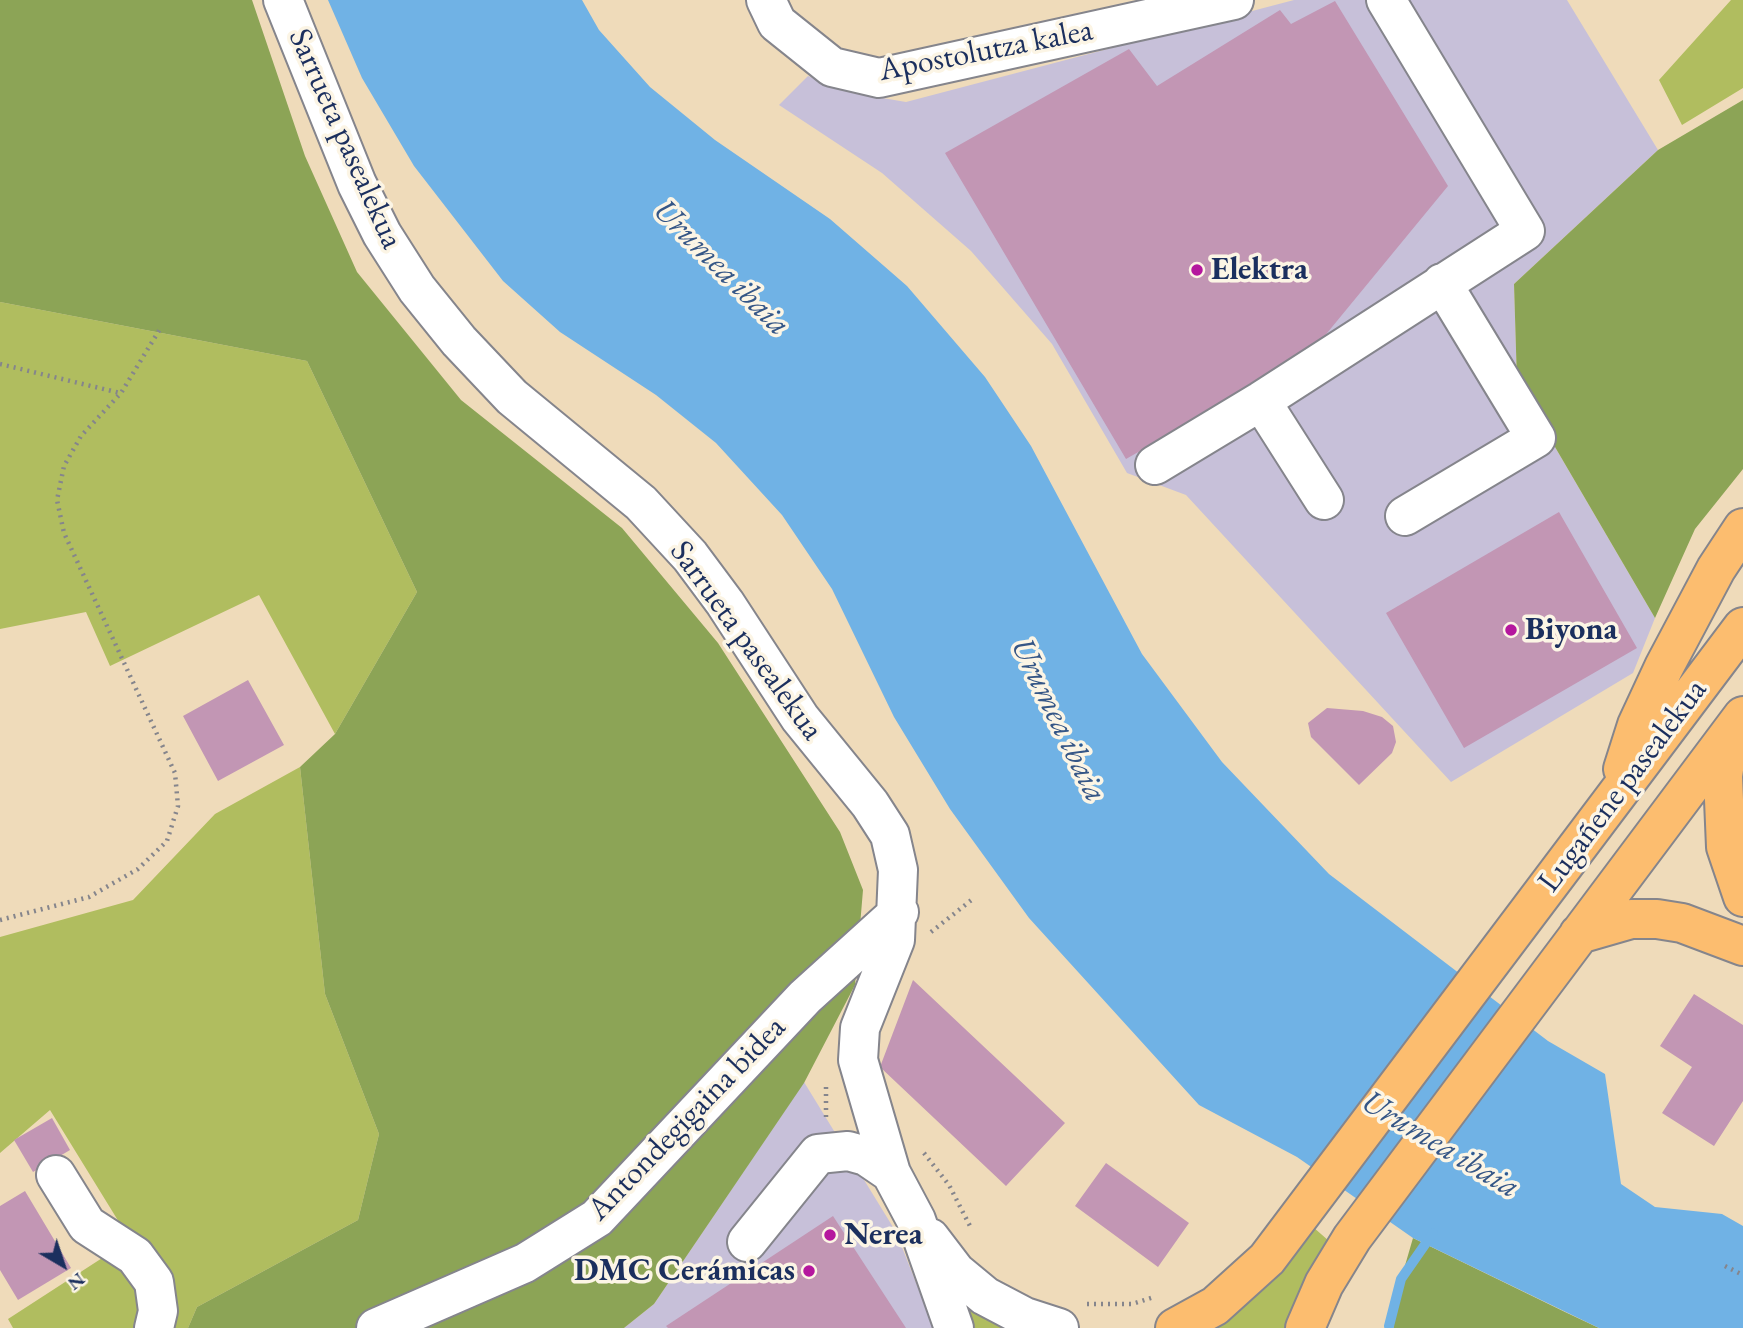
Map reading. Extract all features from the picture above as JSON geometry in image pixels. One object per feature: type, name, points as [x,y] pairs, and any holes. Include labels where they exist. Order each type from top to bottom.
[{"type":"main road","points":[[1612,801],[1637,725],[1664,667],[1716,569],[1743,528]]},
{"type":"main road","name":"Lugañene pasealekua","points":[[1165,1312],[1215,1306],[1243,1284],[1268,1259],[1743,626]]},
{"type":"main road","name":"Lugañene pasealekua","points":[[1736,725],[1723,776],[1726,847],[1743,897]]},
{"type":"main road","name":"Lugañene pasealekua","points":[[1305,1328],[1324,1284],[1352,1238],[1736,725]]},
{"type":"main road","name":"Lugañene pasealekua","points":[[1579,934],[1604,924],[1631,919],[1657,919],[1682,923],[1743,946]]},
{"type":"street","name":"Sarrueta pasealekua","points":[[283,0],[357,184],[382,234],[417,289],[459,341],[512,397],[641,503],[690,556],[725,603],[800,718],[870,804],[890,835],[909,926],[895,940],[860,1028],[858,1060],[891,1173],[916,1220]]},
{"type":"street","name":"Apostolutza kalea","points":[[766,0],[777,23],[832,67],[879,78],[1234,0]]},
{"type":"street","points":[[1155,465],[1261,401],[1525,231],[1386,0]]},
{"type":"street","points":[[1405,516],[1536,438],[1442,282]]},
{"type":"street","points":[[1261,401],[1324,500]]},
{"type":"street","name":"Antondegigaina bidea","points":[[376,1328],[525,1263],[597,1218],[806,998],[909,926]]},
{"type":"street","points":[[747,1242],[818,1154],[848,1151],[866,1156],[891,1173]]},
{"type":"street","points":[[56,1175],[87,1225],[135,1256],[154,1282],[158,1311],[155,1328]]},
{"type":"street","points":[[916,1220],[957,1272],[985,1296],[1025,1317],[1067,1314]]},
{"type":"street","points":[[916,1220],[954,1328]]},
{"type":"path","points":[[0,920],[89,897],[138,869],[167,841],[178,806],[175,773],[64,533],[57,500],[64,466],[75,446],[121,393],[160,329]]},
{"type":"path","points":[[0,364],[121,393]]},
{"type":"path","points":[[909,926],[974,898]]},
{"type":"path","points":[[919,1147],[949,1185],[974,1235]]},
{"type":"path","points":[[1725,1266],[1743,1275]]},
{"type":"path","points":[[1067,1314],[1086,1304],[1132,1304],[1165,1312]]},
{"type":"shaded area","points":[[1294,0],[1567,0],[1658,150],[1514,284],[1517,382],[1655,618],[1633,673],[1451,782],[1186,495],[1127,473],[1052,344],[971,251],[882,173],[779,105],[808,76],[853,93],[906,102]]},
{"type":"shaded area","points":[[804,1082],[896,1232],[934,1328],[624,1328],[654,1304]]},
{"type":"green space","points":[[0,0],[252,0],[305,156],[357,272],[461,400],[622,528],[718,643],[840,832],[863,890],[855,985],[804,1083],[654,1304],[624,1328],[188,1328],[197,1307],[358,1220],[379,1134],[325,994],[300,767],[335,734],[417,592],[307,361],[0,302]]},
{"type":"green space","points":[[1731,0],[1743,0],[1743,88],[1682,125],[1659,80]]},
{"type":"green space","points":[[1743,100],[1743,469],[1695,529],[1655,618],[1517,382],[1514,284],[1658,150]]},
{"type":"green space","points":[[0,302],[307,361],[417,592],[335,734],[259,595],[110,666],[86,612],[0,629]]},
{"type":"green space","points":[[300,767],[325,994],[379,1134],[358,1220],[197,1307],[188,1328],[13,1328],[8,1319],[130,1240],[50,1110],[0,1153],[0,937],[133,900],[215,814]]},
{"type":"green space","points":[[1313,1227],[1329,1241],[1287,1328],[1219,1328],[1212,1324],[1263,1290]]},
{"type":"green space","points":[[1413,1238],[1599,1328],[1394,1328],[1388,1324]]},
{"type":"green space","points":[[950,1281],[1009,1328],[968,1328]]},
{"type":"water","name":"Urumea ibaia","points":[[328,0],[582,0],[599,30],[650,87],[715,140],[830,219],[907,286],[985,377],[1031,446],[1142,654],[1222,762],[1329,874],[1548,1041],[1605,1074],[1621,1184],[1655,1207],[1722,1214],[1743,1226],[1743,1328],[1599,1328],[1413,1238],[1297,1157],[1199,1105],[1029,918],[950,809],[894,717],[832,589],[782,515],[716,443],[656,395],[560,332],[503,281],[414,166],[362,78]]},
{"type":"building","name":"Elektra","points":[[1335,1],[1448,186],[1309,355],[1126,459],[945,153],[1129,49],[1157,86],[1280,10],[1291,24]]},
{"type":"building","name":"Biyona","points":[[1559,512],[1637,648],[1464,748],[1386,613]]},
{"type":"building","points":[[248,680],[284,745],[218,781],[183,716]]},
{"type":"building","points":[[1327,708],[1363,711],[1382,717],[1393,726],[1396,742],[1392,753],[1359,785],[1311,737],[1308,723]]},
{"type":"building","points":[[913,980],[1065,1123],[1006,1186],[880,1067]]},
{"type":"building","points":[[1694,994],[1743,1025],[1743,1101],[1714,1146],[1662,1113],[1692,1067],[1660,1046]]},
{"type":"building","points":[[52,1118],[70,1150],[33,1172],[14,1140]]},
{"type":"building","points":[[1106,1163],[1189,1223],[1158,1267],[1075,1206]]},
{"type":"building","points":[[25,1191],[71,1268],[18,1300],[0,1270],[0,1206]]},
{"type":"building","name":"DMC Cerámicas","points":[[833,1216],[906,1328],[666,1326]]},
{"type":"waterway","points":[[1389,1326],[1401,1279],[1433,1233]]},
{"type":"place","name":"Elektra","points":[[1197,270]]},
{"type":"place","name":"Biyona","points":[[1511,630]]},
{"type":"place","name":"Nerea","points":[[830,1235]]},
{"type":"place","name":"DMC Cerámicas","points":[[809,1271]]}]
